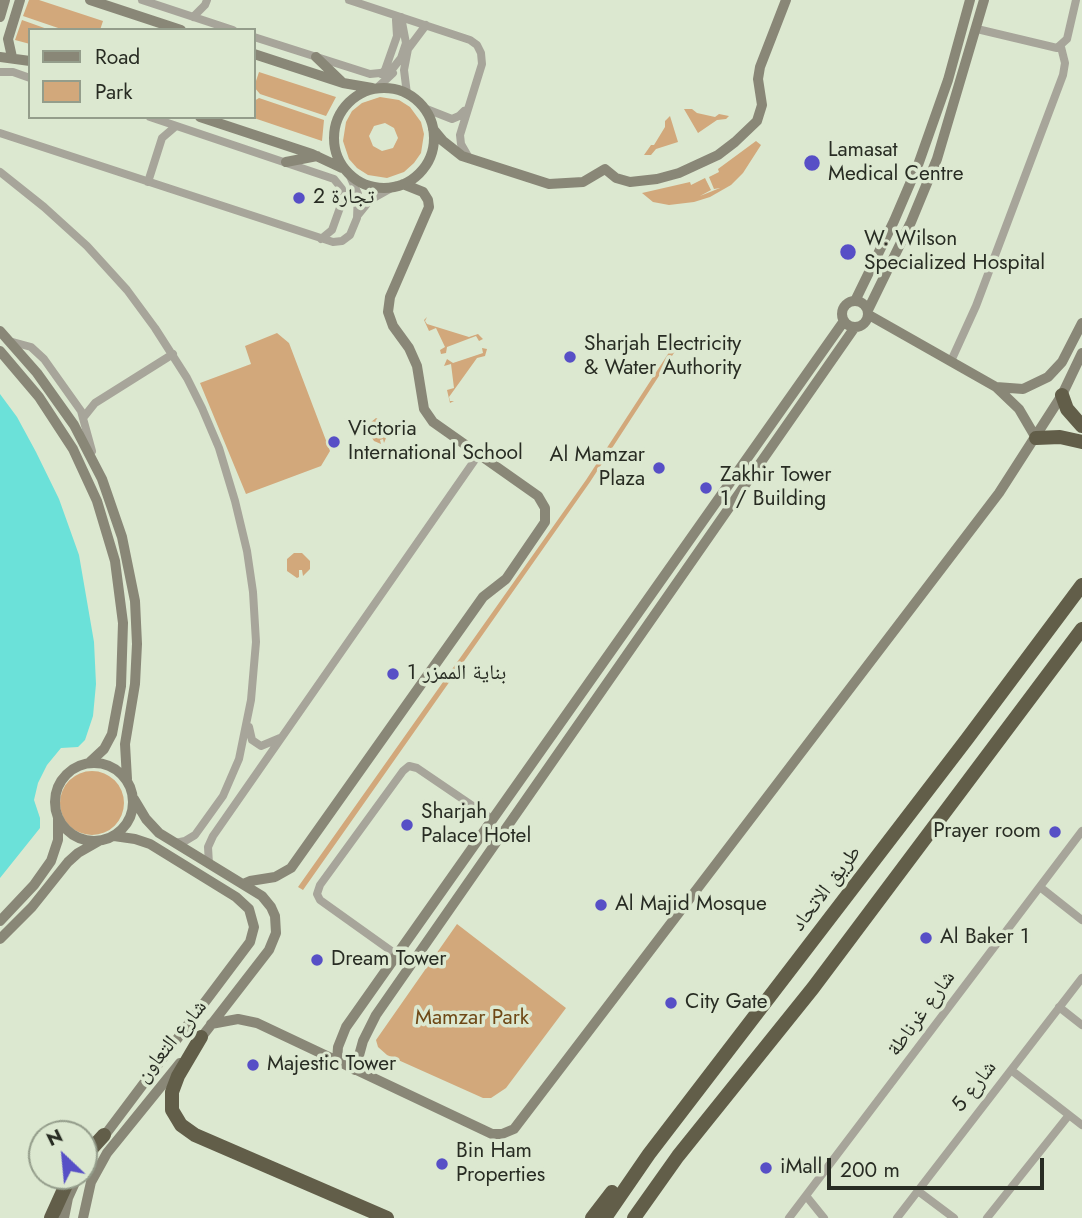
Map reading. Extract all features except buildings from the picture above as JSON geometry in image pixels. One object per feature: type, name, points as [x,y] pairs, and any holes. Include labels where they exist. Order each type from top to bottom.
[{"type":"highway","points":[[1062,395],[1068,409],[1082,426]]},
{"type":"highway","points":[[1036,438],[1060,437],[1082,442]]},
{"type":"highway","name":"طريق الاتحاد","points":[[605,1218],[649,1154],[1082,585]]},
{"type":"highway","points":[[634,1218],[813,988],[1082,629]]},
{"type":"highway","points":[[201,1037],[172,1092],[172,1110],[181,1125],[195,1135],[387,1218]]},
{"type":"highway","points":[[98,1142],[104,1135]]},
{"type":"highway","points":[[592,1218],[637,1160],[649,1154]]},
{"type":"highway","points":[[643,1218],[664,1177]]},
{"type":"highway","points":[[51,1218],[64,1190]]},
{"type":"street","points":[[0,17],[5,0]]},
{"type":"street","points":[[20,0],[6,57],[28,61]]},
{"type":"street","points":[[90,0],[175,28]]},
{"type":"street","points":[[142,0],[227,28]]},
{"type":"street","points":[[349,0],[470,40],[480,49],[481,64],[460,135],[461,144],[469,159]]},
{"type":"street","points":[[424,108],[433,128],[449,147],[469,159],[549,184],[583,182],[605,169],[623,181],[645,180],[679,173],[701,164],[735,142],[759,117],[762,105],[760,67],[786,0]]},
{"type":"street","points":[[337,1061],[338,1047],[346,1027],[844,321],[844,307],[855,301],[894,222],[937,113],[970,0]]},
{"type":"street","points":[[355,1070],[363,1041],[376,1015],[855,327],[866,322],[868,312],[911,222],[941,147],[984,0]]},
{"type":"street","points":[[977,29],[1050,48],[1061,47],[1067,39],[1076,0]]},
{"type":"street","points":[[193,17],[206,2]]},
{"type":"street","points":[[206,2],[210,22]]},
{"type":"street","points":[[397,16],[406,39],[404,70],[407,94]]},
{"type":"street","points":[[380,75],[385,70],[397,36],[397,16]]},
{"type":"street","points":[[357,218],[358,194],[337,158],[334,143],[336,121],[343,108],[354,97],[376,88],[393,73],[406,48],[426,25]]},
{"type":"street","points":[[256,38],[365,73],[380,75],[390,72],[401,58]]},
{"type":"street","points":[[951,361],[981,294],[1063,75],[1065,63],[1061,47]]},
{"type":"street","points":[[256,55],[343,83],[390,88],[407,94],[424,108],[452,119],[468,106]]},
{"type":"street","points":[[316,57],[343,83]]},
{"type":"street","points":[[0,72],[28,77]]},
{"type":"street","points":[[937,113],[940,122],[935,141],[941,147]]},
{"type":"street","points":[[153,119],[162,138]]},
{"type":"street","points":[[156,119],[330,177],[342,189],[342,202],[333,227],[321,239]]},
{"type":"street","points":[[206,119],[317,156],[360,182],[374,187],[399,185],[423,192],[429,207],[390,297],[390,319],[414,357],[426,415],[541,500],[546,513],[543,525],[506,579],[483,597],[290,868],[279,875],[243,884]]},
{"type":"street","points":[[148,182],[162,138],[176,126]]},
{"type":"street","points":[[0,133],[333,242],[345,240],[370,200],[419,173],[427,162],[433,142],[433,128]]},
{"type":"street","points":[[286,162],[317,156]]},
{"type":"street","points":[[0,172],[44,206],[87,246],[134,299],[173,354],[202,408],[219,448],[235,501],[253,592],[255,673],[248,713],[241,751],[229,783],[208,819],[195,835],[175,843]]},
{"type":"street","points":[[855,301],[863,303],[868,312],[996,387],[1019,409],[1036,438]]},
{"type":"street","points":[[844,321],[855,327]]},
{"type":"street","points":[[996,387],[1023,389],[1048,377],[1062,362],[1082,323]]},
{"type":"street","points":[[0,331],[51,390],[74,425],[94,461],[116,516],[128,558],[135,601],[137,666],[125,744],[127,779],[134,799],[150,824],[175,843],[257,893],[254,901],[247,906],[158,848],[135,839],[114,836]]},
{"type":"street","points":[[9,341],[25,345],[40,354],[77,404],[94,461]]},
{"type":"street","points":[[0,351],[39,397],[73,449],[97,501],[115,561],[123,623],[121,686],[112,734],[104,749],[90,762],[74,768],[61,781],[55,798],[58,840],[51,861],[34,885],[0,921]]},
{"type":"street","points":[[83,418],[95,403],[173,354]]},
{"type":"street","points":[[211,1024],[231,1019],[251,1021],[492,1134],[502,1135],[514,1129],[999,493],[1062,395],[1082,354]]},
{"type":"street","points":[[77,404],[95,403]]},
{"type":"street","points":[[209,864],[207,853],[210,841],[479,454]]},
{"type":"street","points":[[248,713],[249,733],[266,760]]},
{"type":"street","points":[[241,751],[271,744],[283,737]]},
{"type":"street","points":[[90,762],[108,765],[127,779]]},
{"type":"street","points":[[397,955],[320,900],[318,887],[409,766],[417,768],[492,819]]},
{"type":"street","points":[[0,939],[32,907],[68,862],[99,841],[114,836],[128,822],[134,799]]},
{"type":"street","points":[[57,816],[71,834],[82,839],[99,841]]},
{"type":"street","name":"شارع غرناطة","points":[[789,1218],[1082,831]]},
{"type":"street","points":[[1040,887],[1082,920]]},
{"type":"street","name":"شارع التعاون","points":[[83,1218],[91,1182],[107,1153],[269,950],[275,938],[273,911],[257,893]]},
{"type":"street","name":"شارع التعاون","points":[[98,1144],[250,942],[253,922],[247,906]]},
{"type":"street","name":"شارع 5","points":[[897,1218],[1082,978]]},
{"type":"street","points":[[1059,1007],[1082,1025]]},
{"type":"street","points":[[1011,1070],[1082,1125]]},
{"type":"street","points":[[987,1218],[1069,1115]]},
{"type":"street","points":[[64,1218],[72,1190]]},
{"type":"street","points":[[918,1191],[954,1218]]},
{"type":"street","points":[[807,1197],[824,1218]]},
{"type":"green space","points":[[29,0],[39,0],[103,21],[101,28],[58,28],[23,16]]},
{"type":"green space","points":[[22,20],[44,28],[28,28],[28,43],[15,40]]},
{"type":"green space","points":[[259,72],[336,97],[326,116],[260,94],[256,89]]},
{"type":"green space","points":[[380,97],[399,100],[410,107],[421,122],[424,134],[421,153],[404,172],[387,178],[368,175],[349,159],[343,141],[346,122],[352,111],[362,103]],"holes":[[[385,123],[394,128],[398,138],[393,148],[382,151],[373,146],[369,136],[374,126]]]},
{"type":"green space","points":[[259,98],[324,120],[322,141],[256,119],[256,100]]},
{"type":"green space","points":[[684,109],[715,117],[719,114],[729,116],[717,120],[698,133]]},
{"type":"green space","points":[[670,116],[678,142],[656,149],[651,155],[644,155],[651,145],[654,145]]},
{"type":"green space","points":[[756,141],[761,145],[743,173],[731,185],[710,197],[669,205],[653,202],[642,193],[690,182],[691,185],[705,178],[711,190],[700,196],[720,188],[714,189],[709,177],[719,172],[718,169]]},
{"type":"green space","points":[[427,317],[427,324],[469,337],[478,334],[483,339],[479,341],[476,336],[447,347],[446,353],[441,354],[440,350],[445,347],[436,328],[429,331],[424,320]]},
{"type":"green space","points":[[277,333],[289,343],[330,451],[321,466],[246,494],[200,383],[251,364],[245,346]]},
{"type":"green space","points":[[679,337],[683,339],[590,482],[303,890],[298,887],[586,480]]},
{"type":"green space","points":[[482,348],[487,349],[485,356],[477,358],[449,397],[450,401],[454,401],[450,403],[447,390],[454,388],[451,364],[444,366],[447,359],[453,363],[483,353]]},
{"type":"green space","points":[[376,418],[385,423],[388,433],[384,443],[383,439],[380,440],[381,444],[374,441],[369,433],[370,423]]},
{"type":"green space","points":[[294,553],[302,553],[310,561],[310,569],[303,576],[302,570],[299,570],[297,578],[287,571],[287,559]]},
{"type":"green space","points":[[86,771],[98,771],[115,780],[122,791],[122,815],[115,826],[98,835],[86,835],[74,830],[65,821],[60,809],[60,797],[65,785],[74,776]]},
{"type":"green space","name":"Mamzar Park","points":[[457,924],[566,1008],[506,1088],[491,1098],[483,1098],[387,1055],[378,1047],[376,1040]]},
{"type":"water","points":[[0,394],[17,417],[36,452],[59,499],[79,555],[94,642],[96,684],[93,716],[85,740],[78,747],[61,748],[47,765],[38,783],[34,800],[40,828],[0,878]]},
{"type":"place","name":"Lamasat Medical Centre","points":[[812,163]]},
{"type":"place","name":"تجارة 2","points":[[299,198]]},
{"type":"place","name":"W. Wilson Specialized Hospital","points":[[848,252]]},
{"type":"place","name":"Sharjah Electricity & Water Authority","points":[[570,357]]},
{"type":"place","name":"Victoria International School","points":[[334,442]]},
{"type":"place","name":"Al Mamzar Plaza","points":[[659,468]]},
{"type":"place","name":"Zakhir Tower 1 / Building","points":[[706,488]]},
{"type":"place","name":"بناية الممزر 1","points":[[393,674]]},
{"type":"place","name":"Sharjah Palace Hotel","points":[[407,825]]},
{"type":"place","name":"Prayer room","points":[[1055,832]]},
{"type":"place","name":"Al Majid Mosque","points":[[601,905]]},
{"type":"place","name":"Al Baker 1","points":[[926,938]]},
{"type":"place","name":"Dream Tower","points":[[317,960]]},
{"type":"place","name":"City Gate","points":[[671,1003]]},
{"type":"place","name":"Majestic Tower","points":[[253,1065]]},
{"type":"place","name":"Bin Ham Properties","points":[[442,1164]]},
{"type":"place","name":"iMall","points":[[766,1168]]}]
